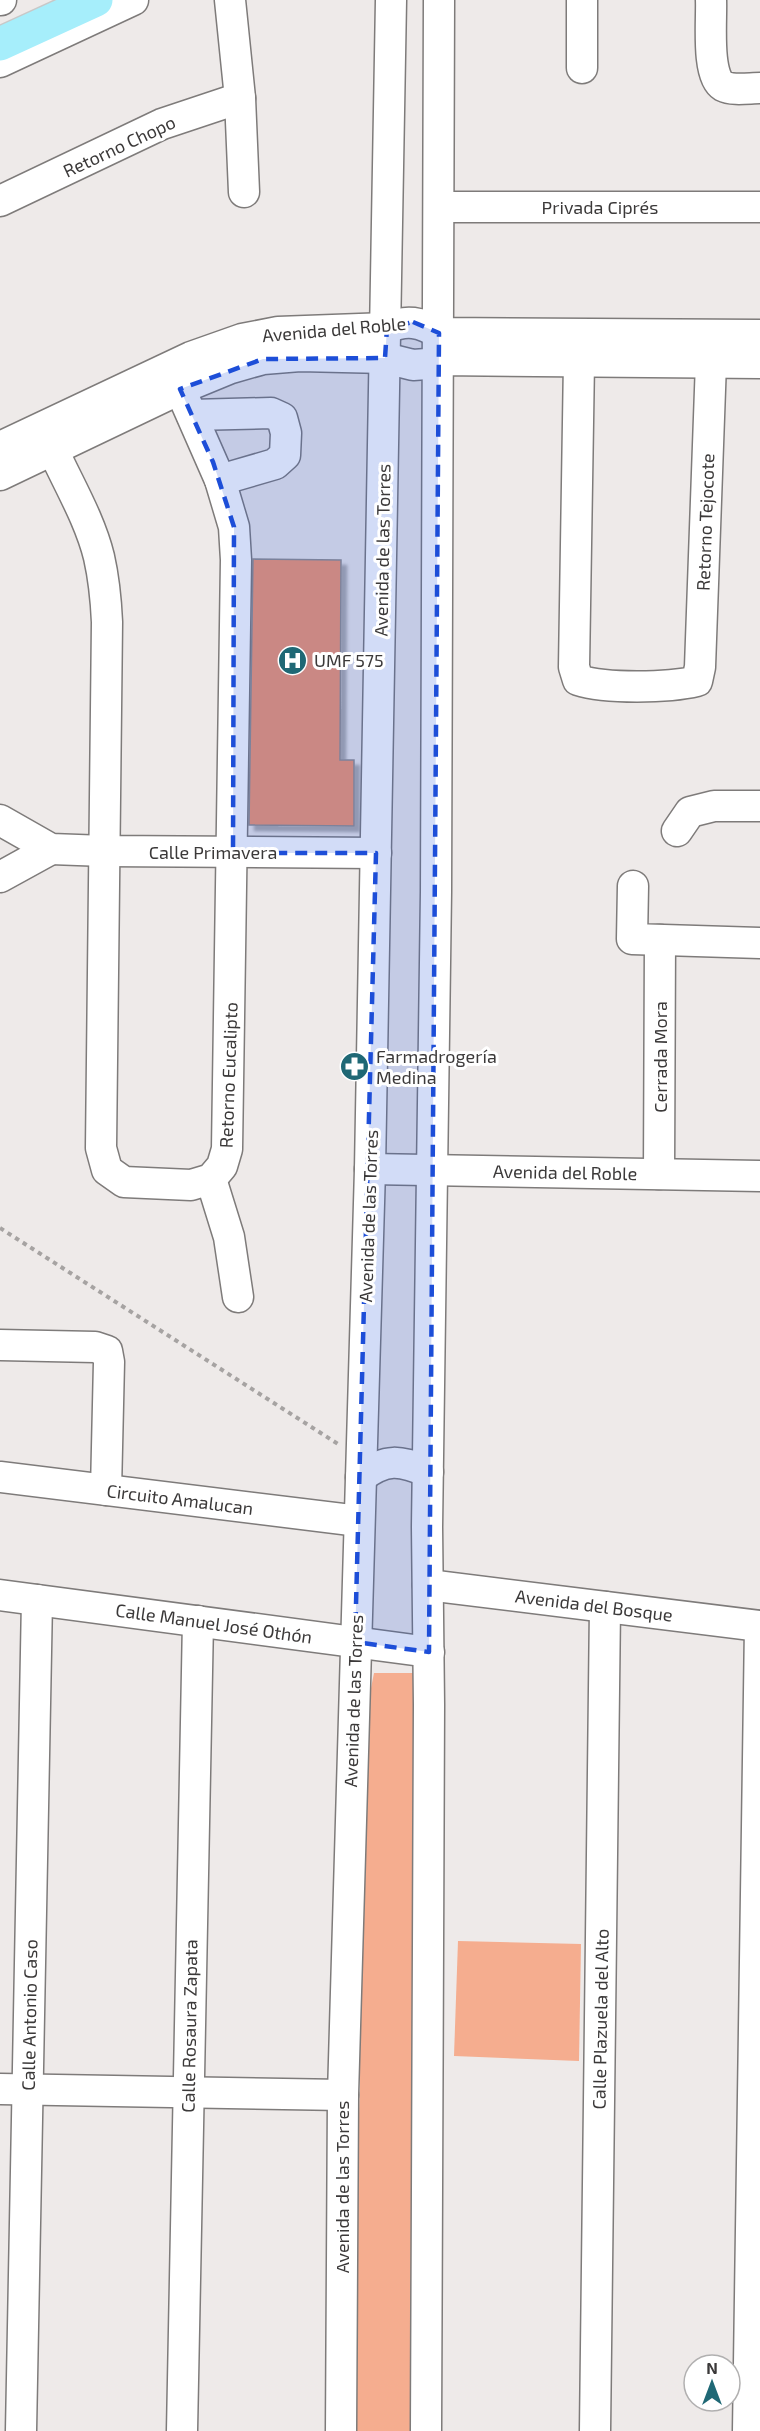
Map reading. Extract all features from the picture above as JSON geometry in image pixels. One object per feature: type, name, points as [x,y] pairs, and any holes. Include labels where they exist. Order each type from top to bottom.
[{"type":"main road","points":[[0,19],[42,0]]},
{"type":"main road","points":[[0,44],[96,0]]},
{"type":"street","points":[[0,62],[134,0]]},
{"type":"street","points":[[230,0],[240,98],[244,192]]},
{"type":"street","name":"Avenida de las Torres","points":[[341,2431],[343,2095],[370,1169],[392,0]]},
{"type":"street","points":[[426,2431],[428,1472],[433,1170],[439,0]]},
{"type":"street","points":[[582,0],[582,68]]},
{"type":"street","points":[[711,0],[712,64],[715,76],[721,85],[732,88],[760,88]]},
{"type":"street","name":"Retorno Chopo","points":[[0,201],[162,124],[240,98]]},
{"type":"street","name":"Privada Ciprés","points":[[439,207],[760,207]]},
{"type":"street","name":"Avenida del Roble","points":[[0,447],[191,357],[242,339],[278,332],[387,328],[399,323],[413,322],[424,324],[439,347]]},
{"type":"street","name":"Avenida del Roble","points":[[439,347],[760,335]]},
{"type":"street","name":"Avenida del Roble","points":[[0,475],[53,450],[186,402],[231,368],[263,359],[300,356],[385,358],[413,365],[427,364],[439,347]]},
{"type":"street","name":"Avenida del Roble","points":[[439,347],[579,361],[760,363]]},
{"type":"street","name":"Retorno Tejocote","points":[[579,361],[574,667],[578,680],[593,684],[680,686],[697,681],[700,667],[711,362]]},
{"type":"street","points":[[186,402],[271,413],[282,418],[286,433],[285,455],[275,464],[220,480]]},
{"type":"street","name":"Retorno Eucalipto","points":[[186,402],[220,480],[234,527],[236,560],[227,1149],[222,1166],[211,1179]]},
{"type":"street","points":[[53,450],[87,525],[98,555],[105,588],[102,1148],[106,1170],[124,1182],[191,1185],[211,1179],[229,1237],[238,1297]]},
{"type":"street","points":[[677,831],[690,812],[714,806],[760,806]]},
{"type":"street","name":"Calle Primavera","points":[[0,820],[51,849],[376,853]]},
{"type":"street","points":[[0,878],[51,849]]},
{"type":"street","name":"Cerrada Mora","points":[[633,886],[646,940],[659,1174]]},
{"type":"street","points":[[646,940],[760,943]]},
{"type":"street","name":"Avenida del Roble","points":[[370,1169],[760,1176]]},
{"type":"street","points":[[0,1345],[96,1347],[107,1351],[109,1362],[106,1490]]},
{"type":"street","points":[[361,1467],[392,1462],[409,1464],[428,1472]]},
{"type":"street","name":"Circuito Amalucan","points":[[0,1477],[359,1521]]},
{"type":"street","name":"Avenida del Bosque","points":[[428,1585],[760,1626]]},
{"type":"street","name":"Calle Manuel José Othón","points":[[0,1595],[429,1652]]},
{"type":"street","name":"Calle Antonio Caso","points":[[21,2431],[14,2089],[37,1600]]},
{"type":"street","name":"Calle Plazuela del Alto","points":[[595,2431],[605,1607]]},
{"type":"street","name":"Calle Rosaura Zapata","points":[[182,2431],[198,1621]]},
{"type":"street","points":[[748,2431],[760,1626]]},
{"type":"street","points":[[14,2089],[343,2095]]},
{"type":"path","points":[[0,1228],[361,1467]]},
{"type":"highlighted area","points":[[413,322],[439,333],[429,1652],[355,1642],[376,853],[233,853],[234,527],[213,462],[180,389],[263,359],[385,358],[387,328]]},
{"type":"shaded area","points":[[374,1673],[417,1673],[412,2431],[353,2431],[353,2273],[360,2087],[359,1865],[369,1698]]},
{"type":"shaded area","points":[[458,1941],[581,1944],[579,2061],[454,2056]]},
{"type":"building","name":"UMF 575","points":[[253,559],[341,560],[340,760],[354,760],[354,826],[249,825]]},
{"type":"place","name":"UMF 575","points":[[293,660]]},
{"type":"place","name":"Farmadrogería Medina","points":[[355,1066]]}]
